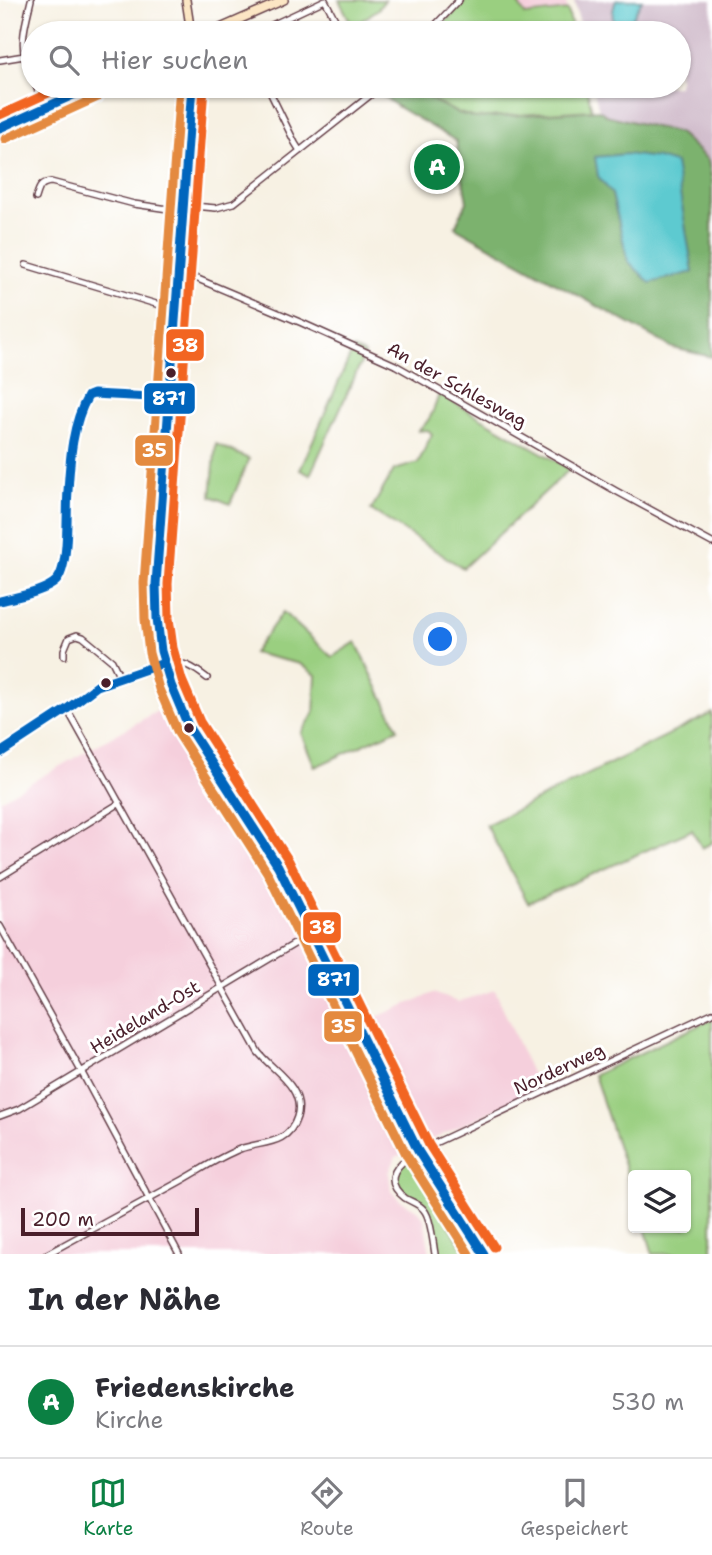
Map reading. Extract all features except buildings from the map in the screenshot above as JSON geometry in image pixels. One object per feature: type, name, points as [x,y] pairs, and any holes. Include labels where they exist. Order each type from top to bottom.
[{"type":"main road","points":[[186,0],[189,21]]},
{"type":"main road","points":[[236,21],[284,0]]},
{"type":"main road","points":[[191,98],[156,584],[159,641],[164,663],[189,728],[278,866],[418,1151],[484,1254]]},
{"type":"street","points":[[26,21],[31,0]]},
{"type":"street","points":[[281,21],[326,0],[336,21]]},
{"type":"street","points":[[440,21],[459,0]]},
{"type":"street","points":[[0,60],[21,56]]},
{"type":"street","points":[[40,98],[44,108]]},
{"type":"street","points":[[0,128],[66,98]]},
{"type":"street","points":[[273,98],[300,151]]},
{"type":"street","points":[[36,198],[40,186],[51,181],[124,202],[182,208],[216,208],[234,203],[367,98]]},
{"type":"street","points":[[26,265],[177,310]]},
{"type":"street","name":"An der Schleswag","points":[[179,271],[395,365],[712,543]]},
{"type":"street","points":[[0,601],[52,584],[61,576],[71,455],[79,415],[88,396],[93,394],[170,398]]},
{"type":"street","points":[[64,656],[69,638],[77,635],[83,637],[112,661],[120,677]]},
{"type":"street","points":[[0,753],[97,686],[120,677],[173,661],[186,664],[207,678]]},
{"type":"street","name":"Heideland-Ost","points":[[67,709],[222,986]]},
{"type":"street","points":[[0,877],[120,803]]},
{"type":"street","name":"Heideland-Ost","points":[[0,926],[81,1071]]},
{"type":"street","name":"Heideland-Ost","points":[[0,1116],[19,1109],[311,934]]},
{"type":"street","points":[[47,1254],[237,1150],[276,1140],[289,1132],[297,1116],[294,1091],[258,1052],[222,986]]},
{"type":"street","name":"Norderweg","points":[[435,1254],[424,1210],[397,1191],[393,1180],[396,1167],[406,1158],[712,1013]]},
{"type":"street","points":[[81,1071],[179,1254]]},
{"type":"shaded area","points":[[516,0],[565,0],[568,10],[525,15]]},
{"type":"shaded area","points":[[574,0],[712,0],[712,182],[708,160],[680,133],[606,115],[599,110],[596,98],[691,98],[691,21],[579,21]]},
{"type":"shaded area","points":[[170,704],[188,737],[281,881],[351,1028],[433,993],[458,1002],[495,990],[538,1089],[396,1157],[389,1173],[391,1191],[420,1212],[424,1219],[430,1254],[0,1254],[0,800]]},
{"type":"green space","points":[[339,0],[385,0],[361,21],[350,21]]},
{"type":"green space","points":[[466,0],[516,0],[525,15],[568,10],[570,21],[446,21]]},
{"type":"green space","points":[[386,98],[429,98],[455,112],[476,118],[599,110],[606,115],[679,133],[708,160],[712,182],[712,357],[673,348],[455,227],[467,202],[456,141]],"holes":[[[612,194],[692,272],[650,282],[628,261]]]},
{"type":"green space","points":[[429,98],[589,98],[592,110],[476,118],[455,112]]},
{"type":"green space","points":[[353,349],[365,354],[310,475],[300,470]]},
{"type":"green space","points":[[439,394],[570,469],[463,568],[371,510],[394,470],[418,463],[432,434],[428,430],[417,431],[429,419]]},
{"type":"green space","points":[[216,444],[249,459],[230,504],[211,496]]},
{"type":"green space","points":[[283,612],[332,657],[356,642],[398,729],[315,767],[301,733],[314,714],[316,675],[300,664],[253,653]]},
{"type":"green space","points":[[712,713],[712,843],[702,848],[692,830],[528,903],[486,825]]},
{"type":"green space","points":[[712,1019],[712,1254],[653,1254],[647,1233],[691,1233],[691,1170],[628,1170],[628,1178],[594,1075]]},
{"type":"green space","points":[[411,1159],[421,1164],[439,1196],[440,1199],[435,1200],[466,1254],[439,1254],[429,1210],[400,1188],[397,1182],[398,1170],[403,1163]]},
{"type":"water","points":[[616,0],[642,0],[631,21],[614,21],[613,10]]},
{"type":"water","points":[[626,154],[675,163],[693,272],[650,283],[628,261],[612,194],[598,176],[595,157]]},
{"type":"transit line","name":"38","points":[[0,115],[38,98]]},
{"type":"transit line","name":"871","points":[[0,128],[66,98]]},
{"type":"transit line","name":"35","points":[[5,139],[96,98]]},
{"type":"transit line","name":"35","points":[[179,98],[144,583],[149,653],[159,689],[178,733],[267,872],[407,1156],[469,1254]]},
{"type":"transit line","name":"871","points":[[191,98],[156,584],[161,651],[171,685],[189,728],[278,866],[418,1151],[484,1254]]},
{"type":"transit line","name":"38","points":[[203,98],[168,584],[173,648],[182,680],[200,722],[289,861],[429,1145],[494,1247]]},
{"type":"transit line","name":"871","points":[[0,601],[45,588],[56,581],[60,574],[64,564],[73,442],[78,418],[88,396],[93,394],[170,398]]},
{"type":"transit line","name":"871","points":[[0,753],[97,686],[164,663]]},
{"type":"place","name":"Friedenskirche","points":[[437,167]]}]
